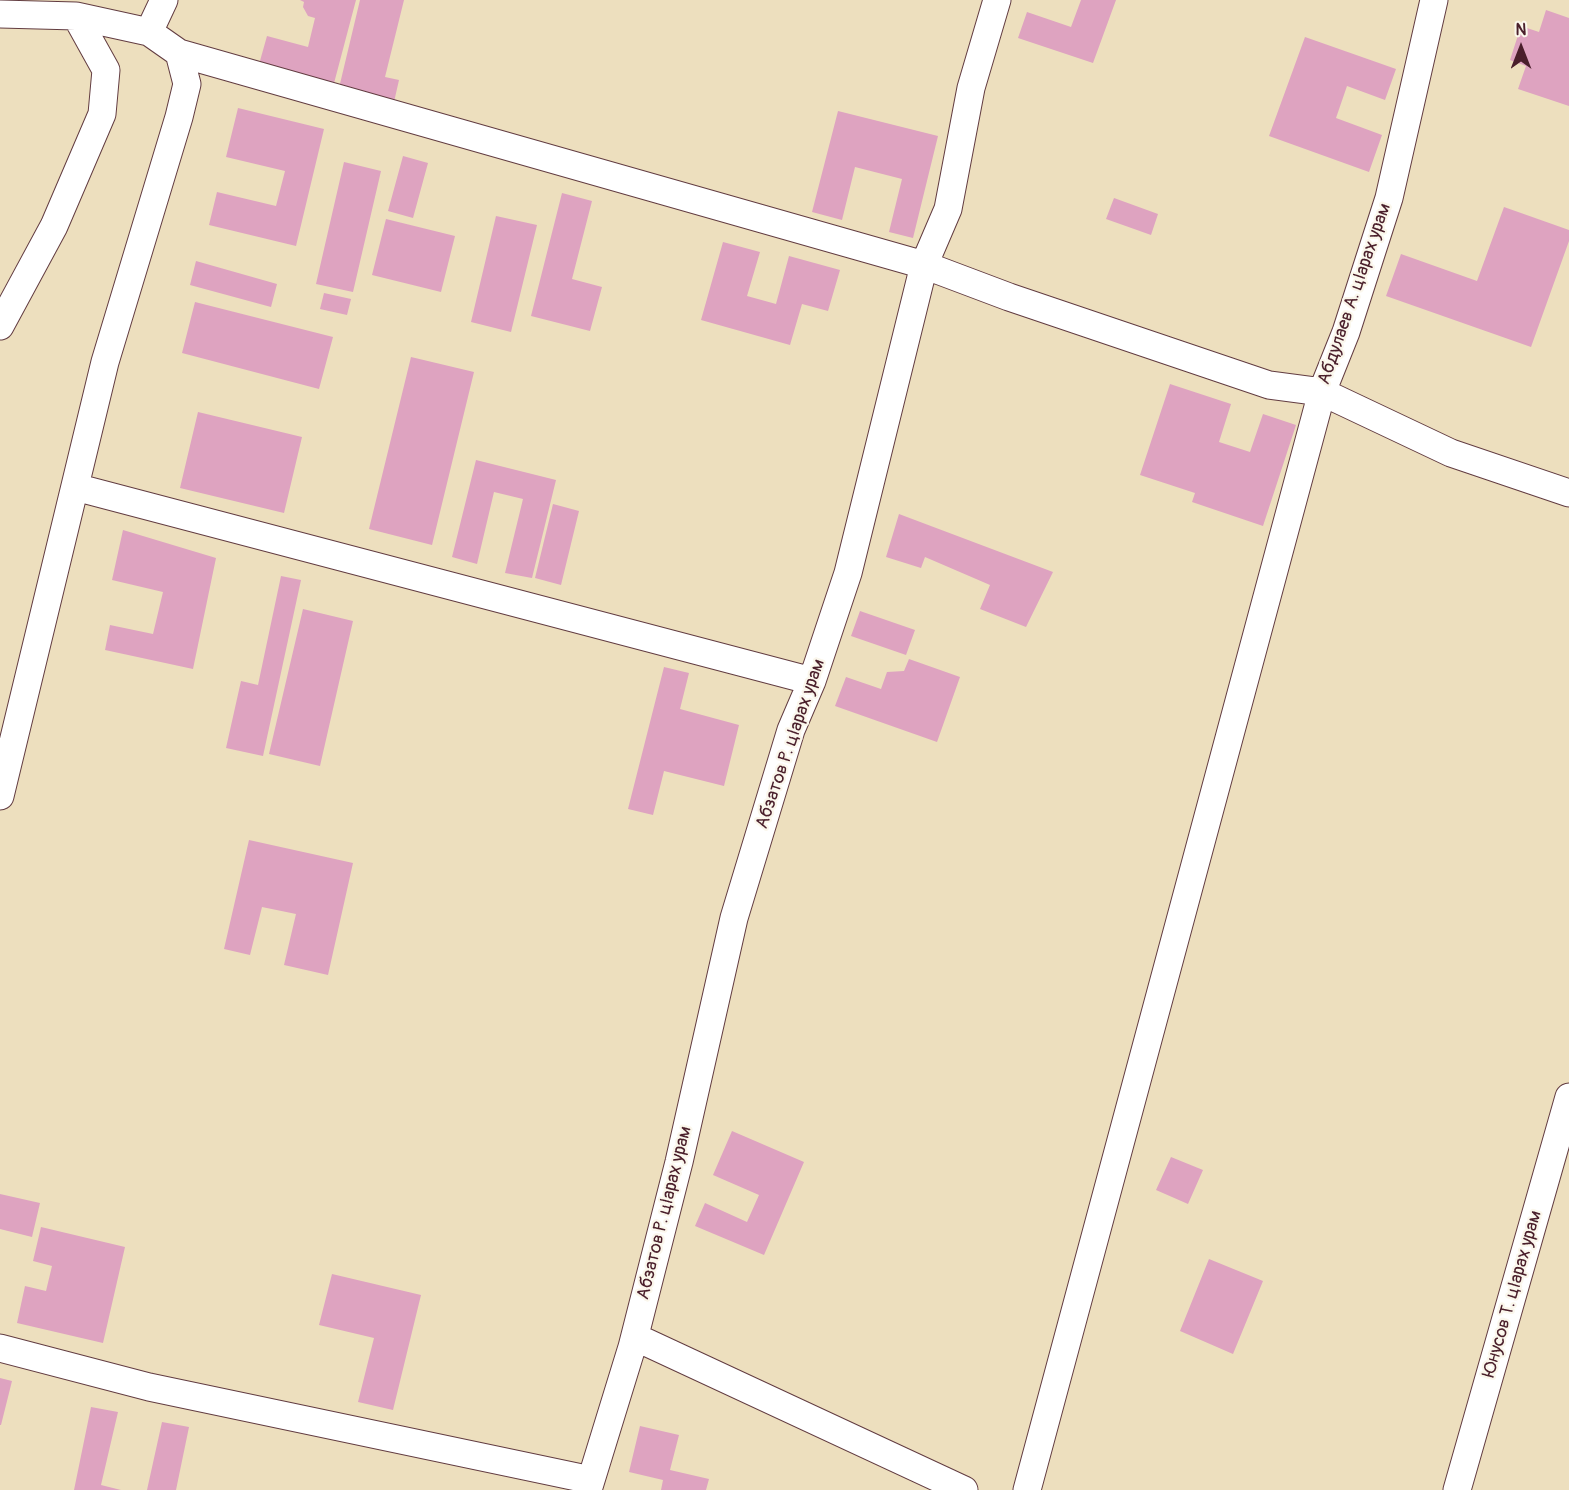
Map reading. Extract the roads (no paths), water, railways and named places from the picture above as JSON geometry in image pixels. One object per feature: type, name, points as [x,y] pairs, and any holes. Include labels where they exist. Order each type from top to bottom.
[{"type":"street","points":[[149,32],[164,0]]},
{"type":"street","name":"Абзатов Р. цIарах урам","points":[[590,1485],[635,1337],[679,1162],[734,918],[791,730],[812,681],[848,573],[924,265],[948,210],[971,88],[997,0]]},
{"type":"street","name":"Абдулаев А. цIарах урам","points":[[179,54],[924,265],[1009,297],[1269,385],[1322,392],[1346,332],[1389,198],[1434,0]]},
{"type":"street","points":[[0,14],[76,16],[149,32],[179,54],[186,84],[105,362],[0,796]]},
{"type":"street","points":[[0,326],[54,226],[102,114],[106,70],[76,16]]},
{"type":"street","points":[[1027,1490],[1322,392],[1451,453],[1569,493]]},
{"type":"street","points":[[75,487],[812,681]]},
{"type":"street","name":"Юнусов Т. цIарах урам","points":[[1457,1490],[1569,1097]]},
{"type":"street","points":[[635,1337],[964,1490]]},
{"type":"street","points":[[0,1348],[149,1387],[590,1485]]}]
